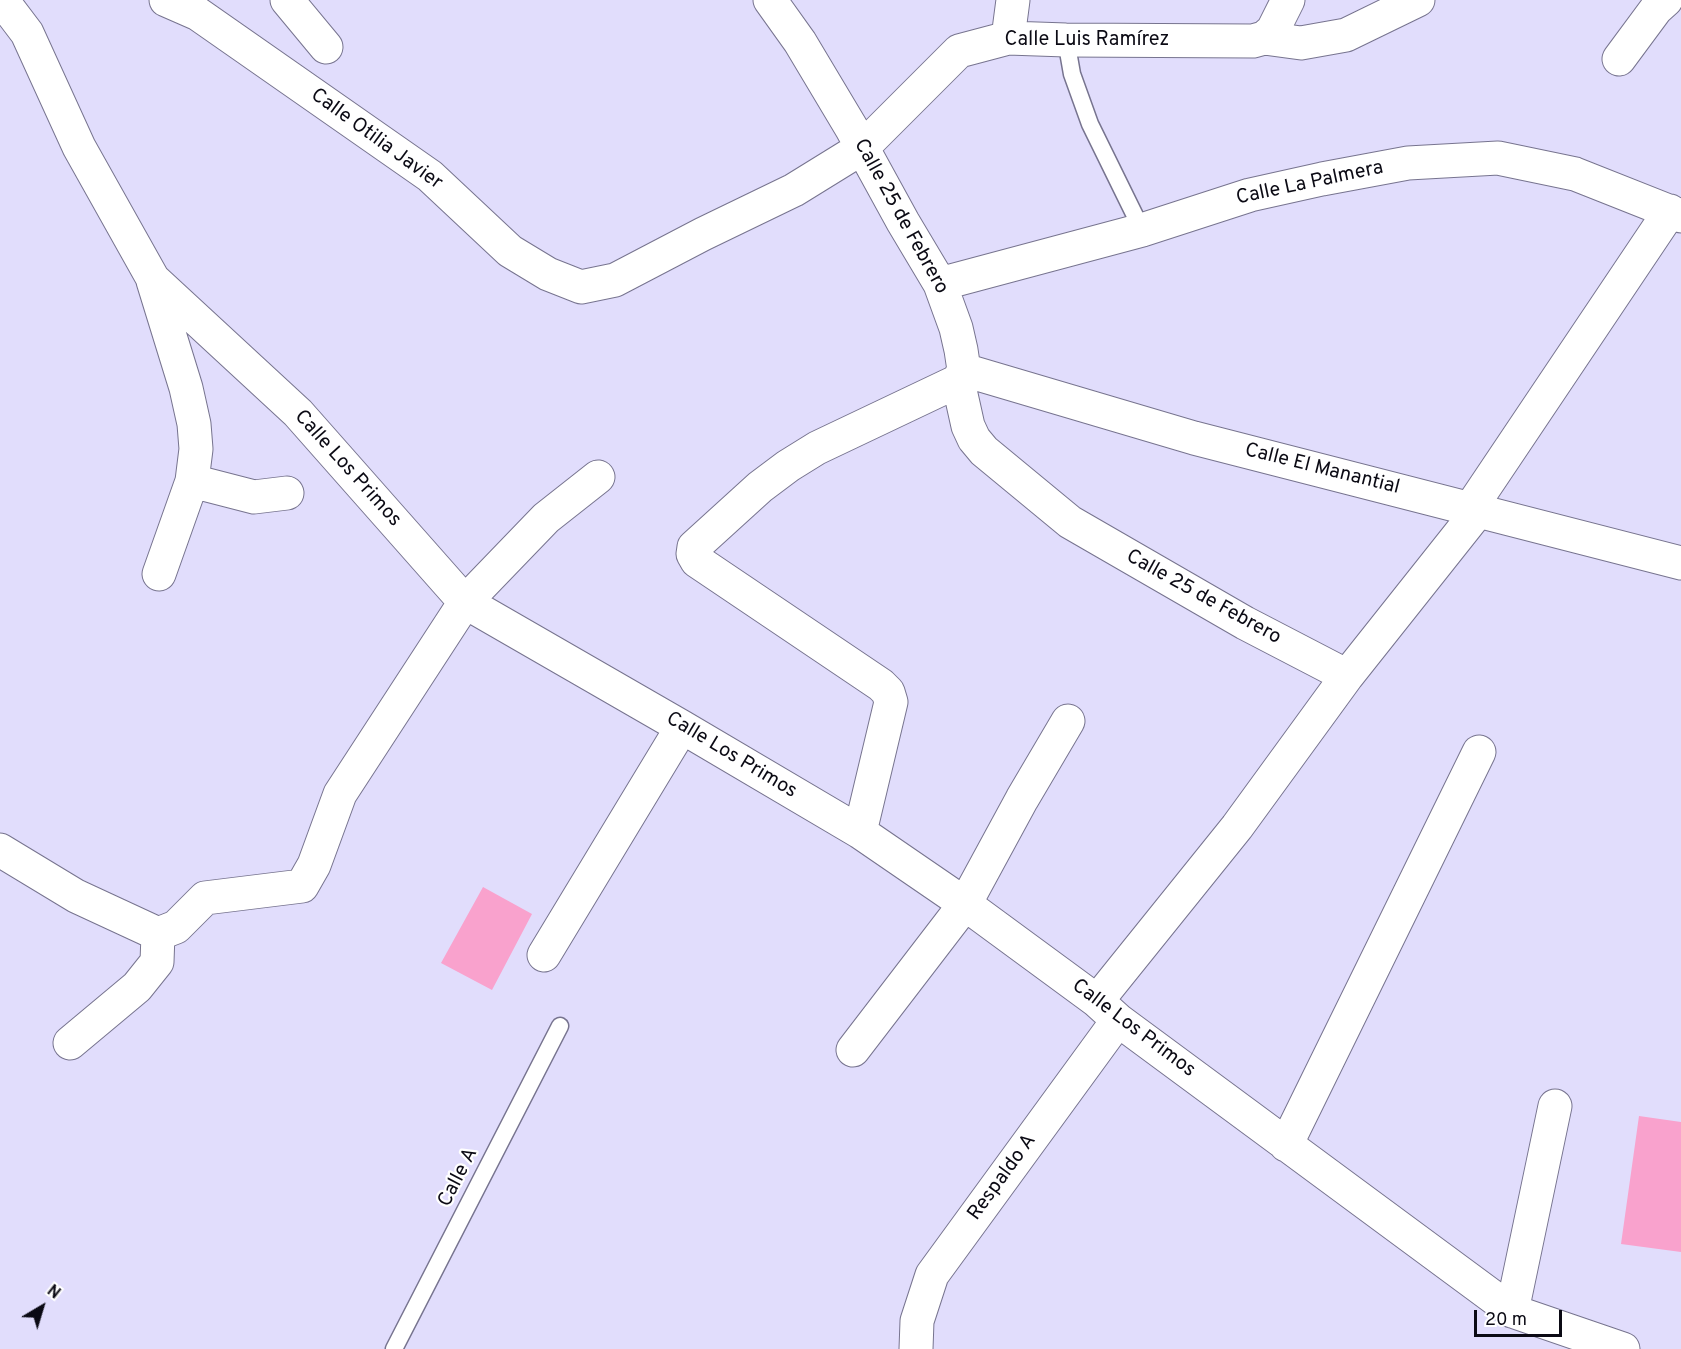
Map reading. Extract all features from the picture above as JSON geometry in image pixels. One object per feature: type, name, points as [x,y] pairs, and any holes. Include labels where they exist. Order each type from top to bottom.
[{"type":"street","name":"Calle Otilia Javier","points":[[166,0],[198,14],[430,176],[510,251],[548,274],[581,287],[615,280]]},
{"type":"street","points":[[287,0],[326,47]]},
{"type":"street","name":"Calle 25 de Febrero","points":[[770,0],[800,42],[940,284],[956,328],[968,426],[974,439],[984,451],[1070,522],[1245,623],[1347,676]]},
{"type":"street","points":[[1008,38],[1013,0]]},
{"type":"street","points":[[1264,38],[1273,30],[1288,0]]},
{"type":"street","name":"Calle Luis Ramírez","points":[[615,280],[702,234],[794,190],[862,148],[959,51],[1008,38],[1253,41],[1264,38],[1301,43],[1346,35],[1418,0]]},
{"type":"street","points":[[1619,59],[1656,9],[1666,0]]},
{"type":"street","name":"Calle Los Primos","points":[[11,5],[27,33],[79,147],[153,279],[298,413],[465,602],[860,832],[965,904],[1512,1311],[1623,1349]]},
{"type":"street","name":"Calle La Palmera","points":[[940,284],[1142,230],[1250,195],[1408,163],[1498,158],[1575,174],[1676,213]]},
{"type":"street","name":"Respaldo A","points":[[916,1349],[917,1321],[932,1275],[1108,1011],[1237,827],[1347,676],[1474,510],[1676,213]]},
{"type":"street","points":[[153,279],[186,388],[194,424],[196,449],[192,481],[159,574]]},
{"type":"street","points":[[860,832],[891,702],[888,692],[881,685],[697,561],[693,554],[694,547],[760,487],[788,466],[816,448],[961,375]]},
{"type":"street","name":"Calle El Manantial","points":[[961,375],[1194,438],[1681,563]]},
{"type":"street","points":[[0,850],[76,896],[158,934],[176,927],[205,898],[302,886],[314,865],[340,794],[465,602],[546,518],[598,477]]},
{"type":"street","points":[[192,481],[254,497],[287,493]]},
{"type":"street","points":[[853,1050],[965,904],[1022,799],[1068,721]]},
{"type":"street","points":[[544,955],[682,727]]},
{"type":"street","points":[[1286,1145],[1479,752]]},
{"type":"street","points":[[70,1043],[137,987],[157,962],[158,934]]},
{"type":"street","points":[[1512,1311],[1555,1106]]},
{"type":"lane","points":[[1066,40],[1072,74],[1090,124],[1142,230]]},
{"type":"lane","name":"Calle A","points":[[394,1349],[560,1026]]},
{"type":"shaded area","points":[[483,887],[532,914],[492,990],[441,963]]},
{"type":"shaded area","points":[[1639,1116],[1681,1122],[1681,1252],[1621,1244]]}]
